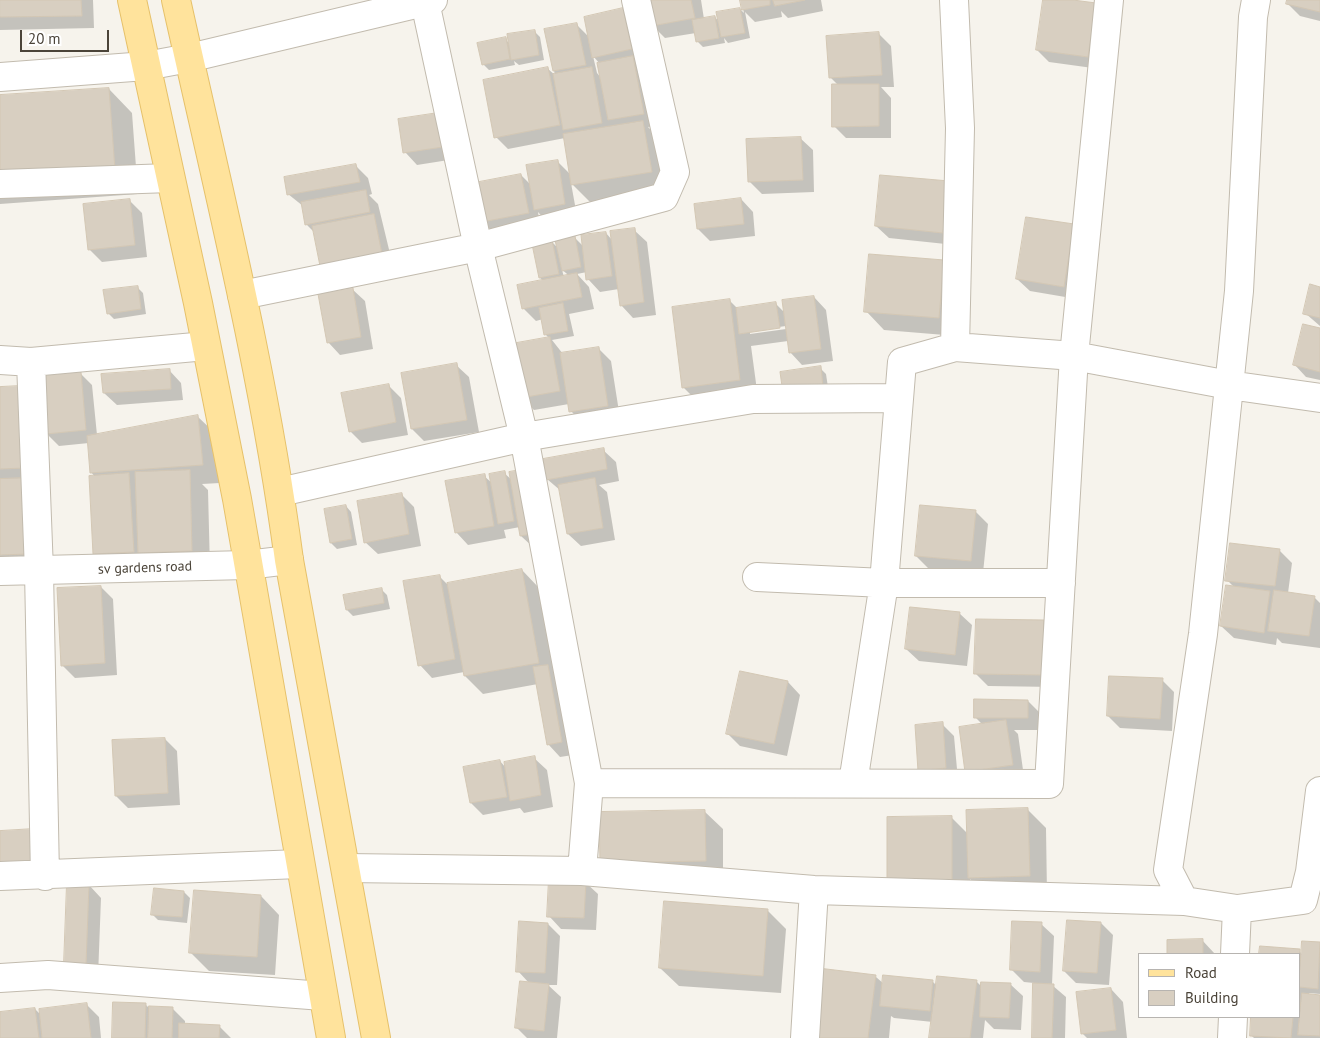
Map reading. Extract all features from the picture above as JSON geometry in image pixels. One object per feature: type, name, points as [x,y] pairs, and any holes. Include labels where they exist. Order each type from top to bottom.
[{"type":"main road","points":[[132,0],[206,346],[236,499],[246,565],[331,1038]]},
{"type":"main road","points":[[176,0],[242,295],[280,492],[289,560],[376,1038]]},
{"type":"street","points":[[242,295],[478,247],[664,197],[675,172],[636,0]]},
{"type":"street","points":[[954,0],[960,128],[955,347]]},
{"type":"street","points":[[589,782],[1049,784],[1074,356],[1109,0]]},
{"type":"street","points":[[1184,901],[1168,870],[1203,634],[1239,291],[1256,0]]},
{"type":"street","points":[[0,77],[146,66],[189,58],[429,1],[478,247],[524,437],[589,782],[582,871]]},
{"type":"street","points":[[0,184],[170,178]]},
{"type":"street","points":[[0,360],[31,362],[206,346]]},
{"type":"street","points":[[853,784],[884,583],[897,398],[902,362],[955,347],[1074,356],[1229,385],[1320,398]]},
{"type":"street","points":[[31,362],[39,572],[45,876]]},
{"type":"street","points":[[280,492],[524,437],[753,399],[897,398]]},
{"type":"street","name":"sv gardens road","points":[[0,571],[39,572],[246,565],[289,560]]},
{"type":"street","points":[[757,577],[884,583],[1061,583]]},
{"type":"street","points":[[346,868],[582,871],[814,890],[1184,901],[1237,909],[1303,900],[1310,872],[1320,791]]},
{"type":"street","points":[[0,876],[45,876],[299,864]]},
{"type":"street","points":[[805,1038],[814,890]]},
{"type":"street","points":[[1235,953],[1237,909]]},
{"type":"street","points":[[0,978],[48,975],[323,996]]},
{"type":"street","points":[[1232,1038],[1233,1018]]},
{"type":"building","points":[[0,0],[81,0],[82,16],[0,17]]},
{"type":"building","points":[[647,0],[691,0],[695,18],[652,26]]},
{"type":"building","points":[[740,0],[770,0],[770,5],[742,10]]},
{"type":"building","points":[[773,0],[805,0],[775,6]]},
{"type":"building","points":[[1043,0],[1073,0],[1096,3],[1088,57],[1036,50]]},
{"type":"building","points":[[1287,0],[1320,0],[1320,12],[1286,4]]},
{"type":"building","points":[[623,8],[632,49],[592,58],[584,17]]},
{"type":"building","points":[[740,8],[745,33],[721,37],[716,12]]},
{"type":"building","points":[[715,16],[719,38],[696,42],[692,20]]},
{"type":"building","points":[[577,23],[586,65],[553,71],[544,29]]},
{"type":"building","points":[[535,30],[539,55],[511,60],[507,34]]},
{"type":"building","points":[[879,32],[882,75],[829,78],[826,36]]},
{"type":"building","points":[[506,37],[510,59],[482,65],[477,43]]},
{"type":"building","points":[[633,56],[644,114],[608,120],[597,63]]},
{"type":"building","points":[[548,67],[560,125],[494,138],[483,80]]},
{"type":"building","points":[[592,67],[602,123],[563,130],[553,74]]},
{"type":"building","points":[[832,84],[879,84],[879,126],[832,127]]},
{"type":"building","points":[[109,88],[115,170],[0,179],[0,95]]},
{"type":"building","points":[[438,113],[443,147],[403,153],[398,119]]},
{"type":"building","points":[[643,121],[652,172],[571,185],[563,134]]},
{"type":"building","points":[[801,137],[803,180],[748,182],[746,139]]},
{"type":"building","points":[[558,160],[565,204],[534,210],[526,165]]},
{"type":"building","points":[[356,164],[360,182],[287,195],[284,177]]},
{"type":"building","points":[[521,174],[529,213],[482,222],[474,183]]},
{"type":"building","points":[[880,175],[949,181],[943,233],[875,226]]},
{"type":"building","points":[[366,190],[370,212],[305,225],[301,202]]},
{"type":"building","points":[[741,198],[744,224],[697,229],[694,204]]},
{"type":"building","points":[[130,199],[135,245],[88,250],[83,204]]},
{"type":"building","points":[[374,214],[382,254],[320,266],[312,226]]},
{"type":"building","points":[[1026,217],[1074,224],[1064,287],[1016,279]]},
{"type":"building","points":[[635,228],[644,302],[620,306],[610,231]]},
{"type":"building","points":[[606,232],[612,276],[586,280],[581,235]]},
{"type":"building","points":[[575,236],[581,267],[562,271],[555,240]]},
{"type":"building","points":[[552,240],[559,274],[539,278],[532,244]]},
{"type":"building","points":[[869,254],[944,260],[939,318],[864,312]]},
{"type":"building","points":[[577,273],[582,297],[522,309],[517,285]]},
{"type":"building","points":[[1310,284],[1320,287],[1320,318],[1303,314]]},
{"type":"building","points":[[138,286],[141,309],[107,314],[103,290]]},
{"type":"building","points":[[353,288],[361,337],[327,343],[318,294]]},
{"type":"building","points":[[814,296],[821,349],[789,353],[782,300]]},
{"type":"building","points":[[730,299],[740,380],[682,388],[672,307]]},
{"type":"building","points":[[776,302],[780,328],[739,334],[736,308]]},
{"type":"building","points":[[563,303],[568,331],[544,335],[539,308]]},
{"type":"building","points":[[1303,324],[1320,328],[1320,372],[1293,365]]},
{"type":"building","points":[[550,337],[560,391],[521,398],[511,344]]},
{"type":"building","points":[[599,347],[608,406],[569,412],[560,353]]},
{"type":"building","points":[[457,363],[467,420],[411,429],[401,373]]},
{"type":"building","points":[[821,366],[823,388],[783,393],[780,372]]},
{"type":"building","points":[[170,369],[171,389],[103,393],[101,374]]},
{"type":"building","points":[[81,372],[86,430],[46,434],[40,376]]},
{"type":"building","points":[[389,384],[396,422],[349,432],[341,393]]},
{"type":"building","points":[[20,386],[24,468],[0,469],[0,387]]},
{"type":"building","points":[[198,415],[203,465],[90,473],[87,436]]},
{"type":"building","points":[[604,448],[607,469],[546,480],[543,459]]},
{"type":"building","points":[[526,469],[537,533],[520,536],[509,472]]},
{"type":"building","points":[[190,470],[192,551],[138,553],[135,472]]},
{"type":"building","points":[[505,471],[514,521],[498,524],[489,474]]},
{"type":"building","points":[[129,473],[134,552],[93,554],[89,476]]},
{"type":"building","points":[[485,474],[494,526],[455,533],[445,481]]},
{"type":"building","points":[[26,478],[28,554],[0,555],[0,479]]},
{"type":"building","points":[[595,478],[603,528],[567,534],[558,485]]},
{"type":"building","points":[[402,493],[409,534],[364,543],[357,501]]},
{"type":"building","points":[[346,505],[352,539],[330,543],[324,509]]},
{"type":"building","points":[[920,505],[976,510],[971,561],[915,556]]},
{"type":"building","points":[[1230,543],[1280,549],[1275,586],[1225,581]]},
{"type":"building","points":[[522,569],[539,663],[464,676],[447,583]]},
{"type":"building","points":[[440,575],[455,659],[418,666],[403,581]]},
{"type":"building","points":[[1226,585],[1270,591],[1264,633],[1220,626]]},
{"type":"building","points":[[101,586],[105,663],[61,666],[57,588]]},
{"type":"building","points":[[382,588],[384,603],[346,610],[343,595]]},
{"type":"building","points":[[1274,590],[1315,596],[1309,636],[1268,631]]},
{"type":"building","points":[[910,607],[960,612],[955,655],[905,649]]},
{"type":"building","points":[[976,619],[1044,620],[1043,675],[974,674]]},
{"type":"building","points":[[548,665],[562,742],[547,745],[533,667]]},
{"type":"building","points":[[740,671],[788,681],[774,744],[726,734]]},
{"type":"building","points":[[1109,676],[1163,678],[1160,719],[1107,716]]},
{"type":"building","points":[[974,699],[1028,700],[1028,718],[974,718]]},
{"type":"building","points":[[1006,720],[1013,765],[965,772],[959,727]]},
{"type":"building","points":[[943,722],[946,768],[918,771],[915,725]]},
{"type":"building","points":[[165,738],[168,793],[115,796],[112,740]]},
{"type":"building","points":[[535,756],[541,795],[510,801],[504,762]]},
{"type":"building","points":[[500,760],[507,797],[470,803],[463,767]]},
{"type":"building","points":[[1028,808],[1030,876],[968,878],[966,810]]},
{"type":"building","points":[[705,810],[706,861],[600,863],[599,812]]},
{"type":"building","points":[[952,816],[952,880],[887,880],[887,817]]},
{"type":"building","points":[[34,829],[36,867],[0,869],[0,831]]},
{"type":"building","points":[[549,879],[586,881],[584,918],[547,917]]},
{"type":"building","points":[[67,883],[89,884],[86,965],[64,964]]},
{"type":"building","points":[[154,888],[184,891],[182,917],[151,915]]},
{"type":"building","points":[[194,890],[261,895],[257,957],[189,953]]},
{"type":"building","points":[[664,901],[768,909],[763,976],[659,968]]},
{"type":"building","points":[[1067,920],[1101,922],[1097,973],[1063,971]]},
{"type":"building","points":[[519,921],[548,923],[545,973],[516,972]]},
{"type":"building","points":[[1012,921],[1042,922],[1040,972],[1010,970]]},
{"type":"building","points":[[1203,939],[1203,953],[1167,953],[1167,940]]},
{"type":"building","points":[[1302,941],[1320,942],[1318,989],[1300,987]]},
{"type":"building","points":[[1260,946],[1300,949],[1300,953],[1259,953]]},
{"type":"building","points":[[818,968],[876,975],[868,1038],[809,1038]]},
{"type":"building","points":[[883,975],[933,980],[930,1011],[880,1006]]},
{"type":"building","points":[[937,976],[977,980],[970,1038],[929,1038]]},
{"type":"building","points":[[520,981],[549,984],[544,1031],[515,1028]]},
{"type":"building","points":[[981,982],[1011,983],[1009,1018],[980,1017]]},
{"type":"building","points":[[1033,983],[1054,984],[1052,1038],[1032,1038]]},
{"type":"building","points":[[1111,988],[1116,1030],[1081,1034],[1076,992]]},
{"type":"building","points":[[1302,993],[1320,995],[1320,1036],[1298,1035]]},
{"type":"building","points":[[113,1002],[146,1003],[145,1038],[112,1038]]},
{"type":"building","points":[[87,1003],[91,1038],[42,1038],[39,1009]]},
{"type":"building","points":[[149,1006],[173,1007],[172,1038],[148,1038]]},
{"type":"building","points":[[35,1008],[39,1038],[0,1038],[0,1012]]},
{"type":"building","points":[[1251,1018],[1293,1018],[1291,1038],[1250,1036]]},
{"type":"building","points":[[179,1023],[220,1025],[219,1038],[179,1038]]}]
